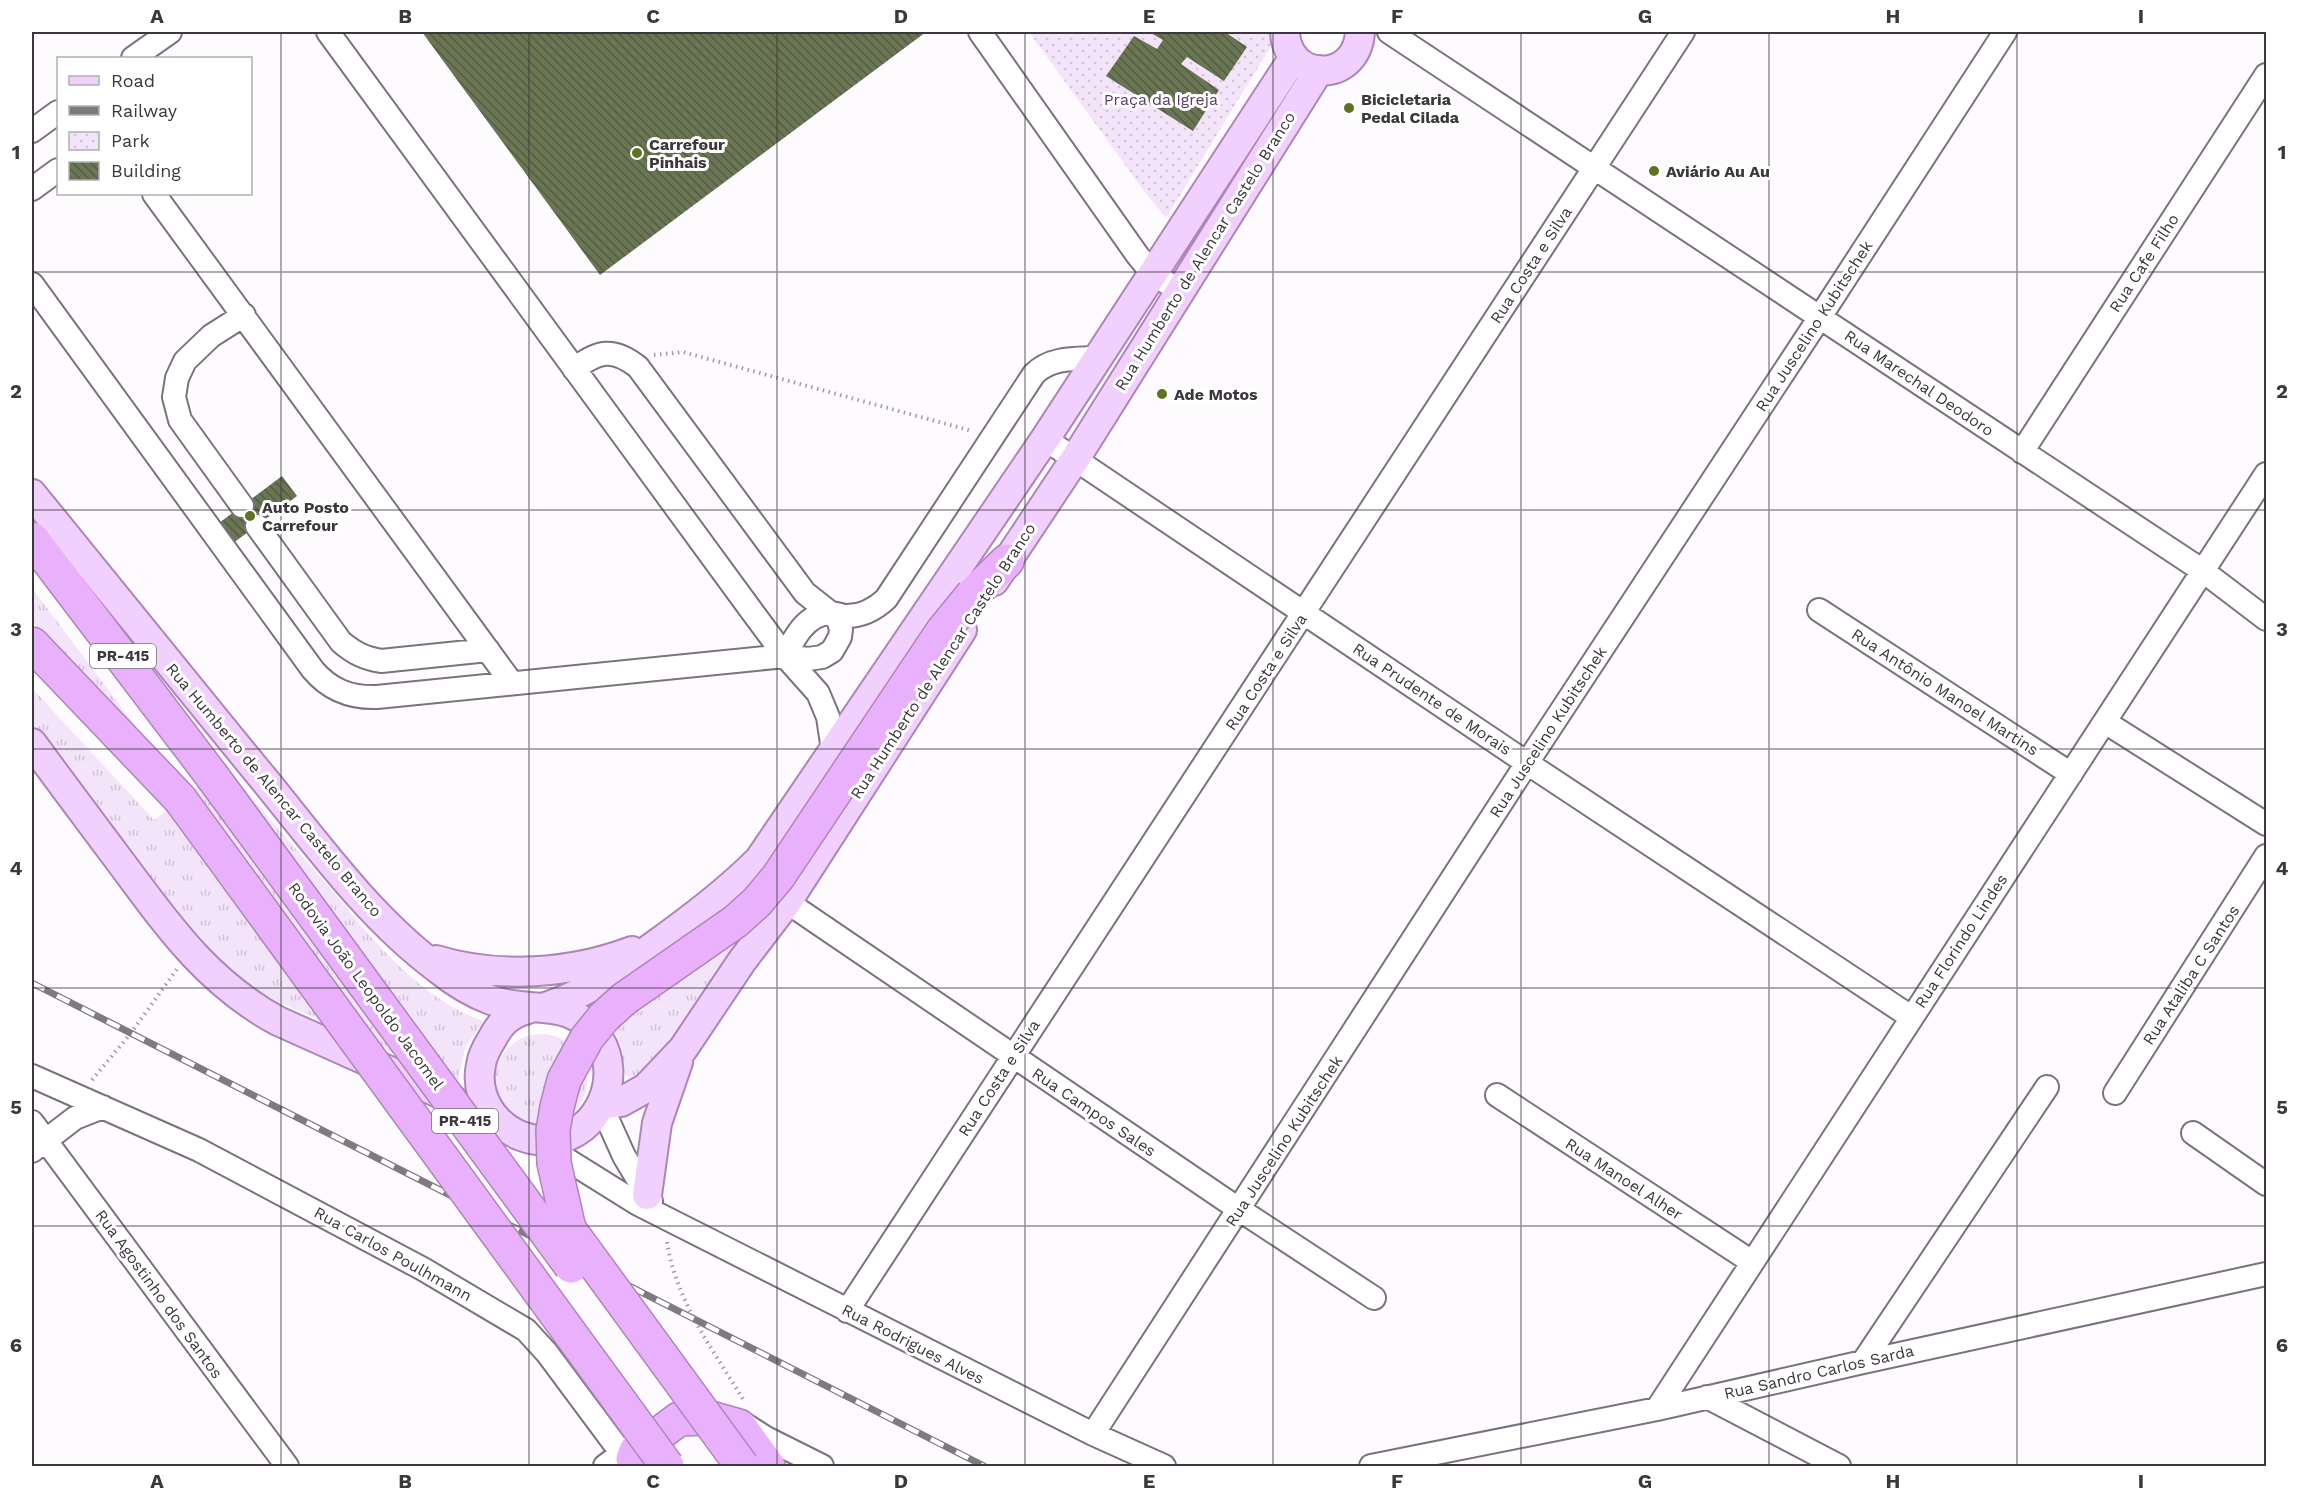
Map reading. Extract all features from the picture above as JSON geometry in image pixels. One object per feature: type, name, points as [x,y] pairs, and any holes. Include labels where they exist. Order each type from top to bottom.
[{"type":"highway","name":"Rodovia João Leopoldo Jacomel","points":[[32,539],[212,776],[717,1467]]},
{"type":"highway","points":[[742,1467],[569,1229],[554,1163],[553,1130],[564,1080],[586,1038],[604,1017],[624,999],[736,921],[757,902],[778,877],[942,632],[973,594],[1007,561]]},
{"type":"highway","name":"PR-415","points":[[32,644],[180,799],[667,1467]]},
{"type":"highway","points":[[623,1463],[633,1459],[636,1451],[679,1419],[711,1418],[739,1426],[767,1452]]},
{"type":"main road","points":[[1289,44],[1301,64],[1319,70],[1337,68],[1352,57],[1360,41],[1360,32]]},
{"type":"main road","name":"Rua Humberto de Alencar Castelo Branco","points":[[32,494],[328,858],[370,908],[417,953],[476,993],[492,1001],[539,1007],[580,994],[618,973],[712,903],[759,860],[1045,439],[1153,274],[1289,44]]},
{"type":"main road","name":"Rua Humberto de Alencar Castelo Branco","points":[[601,1105],[621,1102],[646,1088],[683,1049],[742,961],[787,902],[1075,459],[1319,70]]},
{"type":"main road","points":[[32,744],[148,899],[190,951],[224,986],[260,1011],[295,1029],[494,1118],[520,1136],[536,1140],[553,1140],[581,1129],[601,1105],[610,1079],[609,1064],[598,1037],[578,1017],[560,1009],[539,1007],[514,1014],[497,1029],[481,1065],[482,1092],[494,1118]]},
{"type":"main road","points":[[417,953],[456,965],[508,972],[575,967],[618,957],[661,941]]},
{"type":"main road","points":[[657,1208],[657,1123],[683,1049]]},
{"type":"street","points":[[134,57],[170,32]]},
{"type":"street","points":[[328,32],[785,656],[811,684],[824,704],[834,750]]},
{"type":"street","points":[[980,32],[1153,274],[1180,291]]},
{"type":"street","name":"Rua Marechal Deodoro","points":[[1389,32],[1595,166],[2203,571],[2266,619]]},
{"type":"street","name":"Rua Costa e Silva","points":[[847,1311],[1683,32]]},
{"type":"street","name":"Rua Juscelino Kubitschek","points":[[1093,1434],[1527,763],[2005,32]]},
{"type":"street","name":"Rua Cafe Filho","points":[[2022,452],[2266,75]]},
{"type":"street","points":[[32,131],[57,113]]},
{"type":"street","points":[[32,189],[57,171]]},
{"type":"street","points":[[155,195],[512,682]]},
{"type":"street","points":[[172,195],[192,245]]},
{"type":"street","points":[[32,284],[313,670],[323,681],[344,693],[369,698],[785,656],[816,658],[832,651],[841,629],[838,619],[805,593],[646,377],[627,358],[616,354],[597,355],[574,369]]},
{"type":"street","points":[[242,506],[180,420],[174,397],[177,378],[185,361],[211,336],[243,315]]},
{"type":"street","points":[[785,656],[803,627],[831,613],[845,616],[860,615],[874,609],[886,599],[1034,374],[1041,367],[1059,360],[1098,358]]},
{"type":"street","name":"Rua Prudente de Morais","points":[[1045,439],[1527,763],[1911,1017]]},
{"type":"street","name":"Rua Florindo Lindes","points":[[1657,1409],[2266,474]]},
{"type":"street","points":[[257,526],[341,642],[365,659],[381,662],[488,650]]},
{"type":"street","name":"Rua Antônio Manoel Martins","points":[[1819,610],[2071,774]]},
{"type":"street","points":[[2105,722],[2266,824]]},
{"type":"street","name":"Rua Ataliba C Santos","points":[[2115,1093],[2266,856]]},
{"type":"street","name":"Rua Campos Sales","points":[[787,902],[1240,1210],[1374,1298]]},
{"type":"street","name":"Rua Carlos Poulhmann","points":[[32,1076],[199,1150],[423,1269],[526,1330],[547,1353],[623,1463]]},
{"type":"street","points":[[1863,1362],[2047,1087]]},
{"type":"street","name":"Rua Manoel Alher","points":[[1497,1095],[1752,1262]]},
{"type":"street","points":[[601,1105],[624,1156],[657,1208]]},
{"type":"street","points":[[39,1146],[75,1118],[103,1107]]},
{"type":"street","name":"Rua Agostinho dos Santos","points":[[32,1122],[39,1146],[286,1467]]},
{"type":"street","points":[[2193,1133],[2266,1184]]},
{"type":"street","name":"Rua Rodrigues Alves","points":[[536,1140],[622,1196],[657,1208],[847,1311],[1164,1467]]},
{"type":"street","name":"Rua Sandro Carlos Sarda","points":[[1371,1466],[1657,1409],[2266,1274]]},
{"type":"street","points":[[1707,1398],[1839,1467]]},
{"type":"street","points":[[767,1452],[822,1467]]},
{"type":"path","points":[[627,358],[683,352],[975,432],[991,439]]},
{"type":"path","points":[[79,1097],[131,1033],[190,951]]},
{"type":"path","points":[[657,1208],[680,1291],[767,1452]]},
{"type":"green space","name":"Praça da Igreja","points":[[1029,32],[1276,32],[1279,33],[1166,218]]},
{"type":"green space","points":[[32,588],[155,752],[32,621]]},
{"type":"green space","points":[[32,688],[154,820],[226,767],[356,920],[394,961],[435,996],[483,1021],[465,1048],[458,1081],[270,998],[237,976],[203,946],[32,723]]},
{"type":"green space","points":[[757,913],[670,1045],[640,1081],[625,1075],[622,1049],[612,1025]]},
{"type":"green space","points":[[541,1034],[559,1038],[574,1047],[583,1062],[587,1080],[583,1098],[574,1113],[559,1122],[541,1126],[523,1122],[508,1113],[499,1098],[495,1080],[499,1062],[508,1047],[523,1038]]},
{"type":"building","name":"Carrefour Pinhais","points":[[422,32],[926,32],[600,275]]},
{"type":"building","points":[[1149,32],[1225,32],[1247,47],[1224,81],[1187,57],[1181,64],[1219,90],[1193,131],[1106,76],[1134,36],[1157,49],[1163,40]]},
{"type":"building","name":"Auto Posto Carrefour","points":[[282,476],[297,496],[229,546],[215,526]]},
{"type":"railway","points":[[32,983],[984,1466]]},
{"type":"place","name":"Bicicletaria Pedal Cilada","points":[[1349,108]]},
{"type":"place","name":"Carrefour Pinhais","points":[[637,153]]},
{"type":"place","name":"Aviário Au Au","points":[[1654,171]]},
{"type":"place","name":"Ade Motos","points":[[1162,394]]},
{"type":"place","name":"Auto Posto Carrefour","points":[[250,516]]}]
